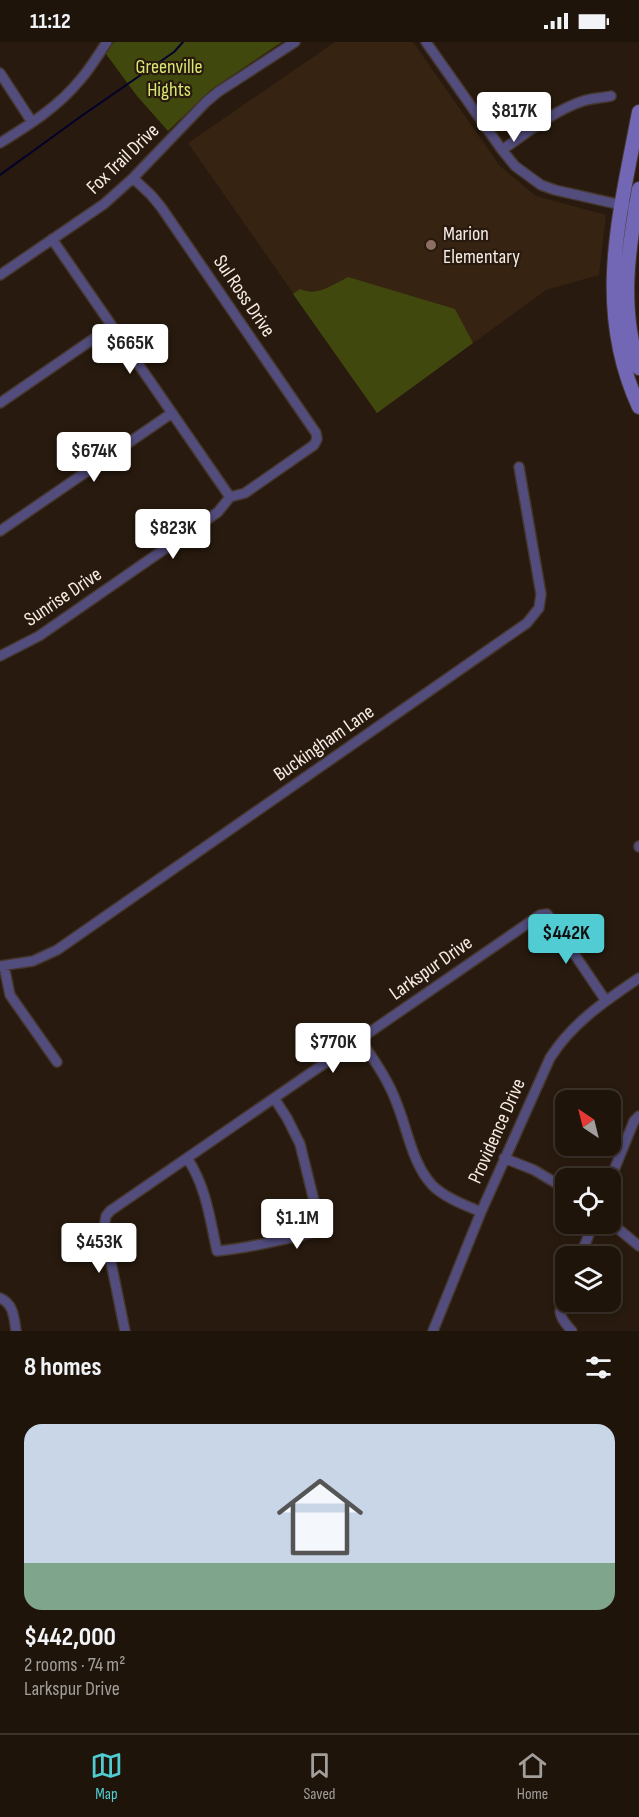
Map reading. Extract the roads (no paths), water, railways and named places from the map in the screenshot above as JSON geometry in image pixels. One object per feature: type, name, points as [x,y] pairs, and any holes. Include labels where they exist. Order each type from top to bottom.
[{"type":"main road","points":[[639,112],[621,206],[613,264],[612,295],[616,332],[624,365],[639,407]]},
{"type":"main road","points":[[639,189],[629,247],[626,294],[630,329],[639,368]]},
{"type":"street","points":[[0,143],[50,110],[79,82],[107,42]]},
{"type":"street","name":"Fox Trail Drive","points":[[0,275],[104,204],[133,178],[206,102],[295,42]]},
{"type":"street","points":[[441,42],[429,45],[502,150],[527,177],[555,190],[637,209]]},
{"type":"street","points":[[0,73],[32,122]]},
{"type":"street","points":[[502,150],[565,108],[585,100],[611,96]]},
{"type":"street","name":"Sul Ross Drive","points":[[133,178],[161,207],[316,433],[317,439]]},
{"type":"street","points":[[52,239],[230,497]]},
{"type":"street","points":[[0,403],[112,326]]},
{"type":"street","points":[[0,531],[172,413]]},
{"type":"street","name":"Sunrise Drive","points":[[0,656],[39,636],[218,513],[230,497],[245,493],[314,445],[317,439]]},
{"type":"street","name":"Buckingham Lane","points":[[2,966],[33,961],[57,950],[527,623],[539,608],[541,594],[519,467]]},
{"type":"street","name":"Larkspur Drive","points":[[125,1331],[104,1228],[105,1218],[110,1211],[538,916],[547,914],[606,1001]]},
{"type":"street","points":[[2,966],[10,995],[57,1062]]},
{"type":"street","name":"Providence Drive","points":[[433,1331],[504,1158],[550,1058],[560,1041],[575,1025],[639,978]]},
{"type":"street","points":[[360,1039],[378,1066],[393,1095],[416,1160],[427,1178],[438,1190],[457,1202],[481,1212]]},
{"type":"street","points":[[187,1158],[196,1171],[206,1198],[217,1251],[238,1250],[270,1243],[315,1232],[321,1228],[300,1144],[274,1098]]},
{"type":"street","points":[[615,1168],[634,1121],[639,1116]]},
{"type":"street","points":[[504,1158],[534,1170],[555,1182]]},
{"type":"street","points":[[621,1231],[639,1246]]},
{"type":"street","points":[[0,1298],[11,1306],[16,1331]]},
{"type":"street","points":[[559,1312],[572,1331]]},
{"type":"waterway","points":[[0,175],[174,52],[183,42]]},
{"type":"place","name":"Marion Elementary","points":[[431,245]]},
{"type":"park label","name":"Greenville Hights","points":[[169,78]]}]
